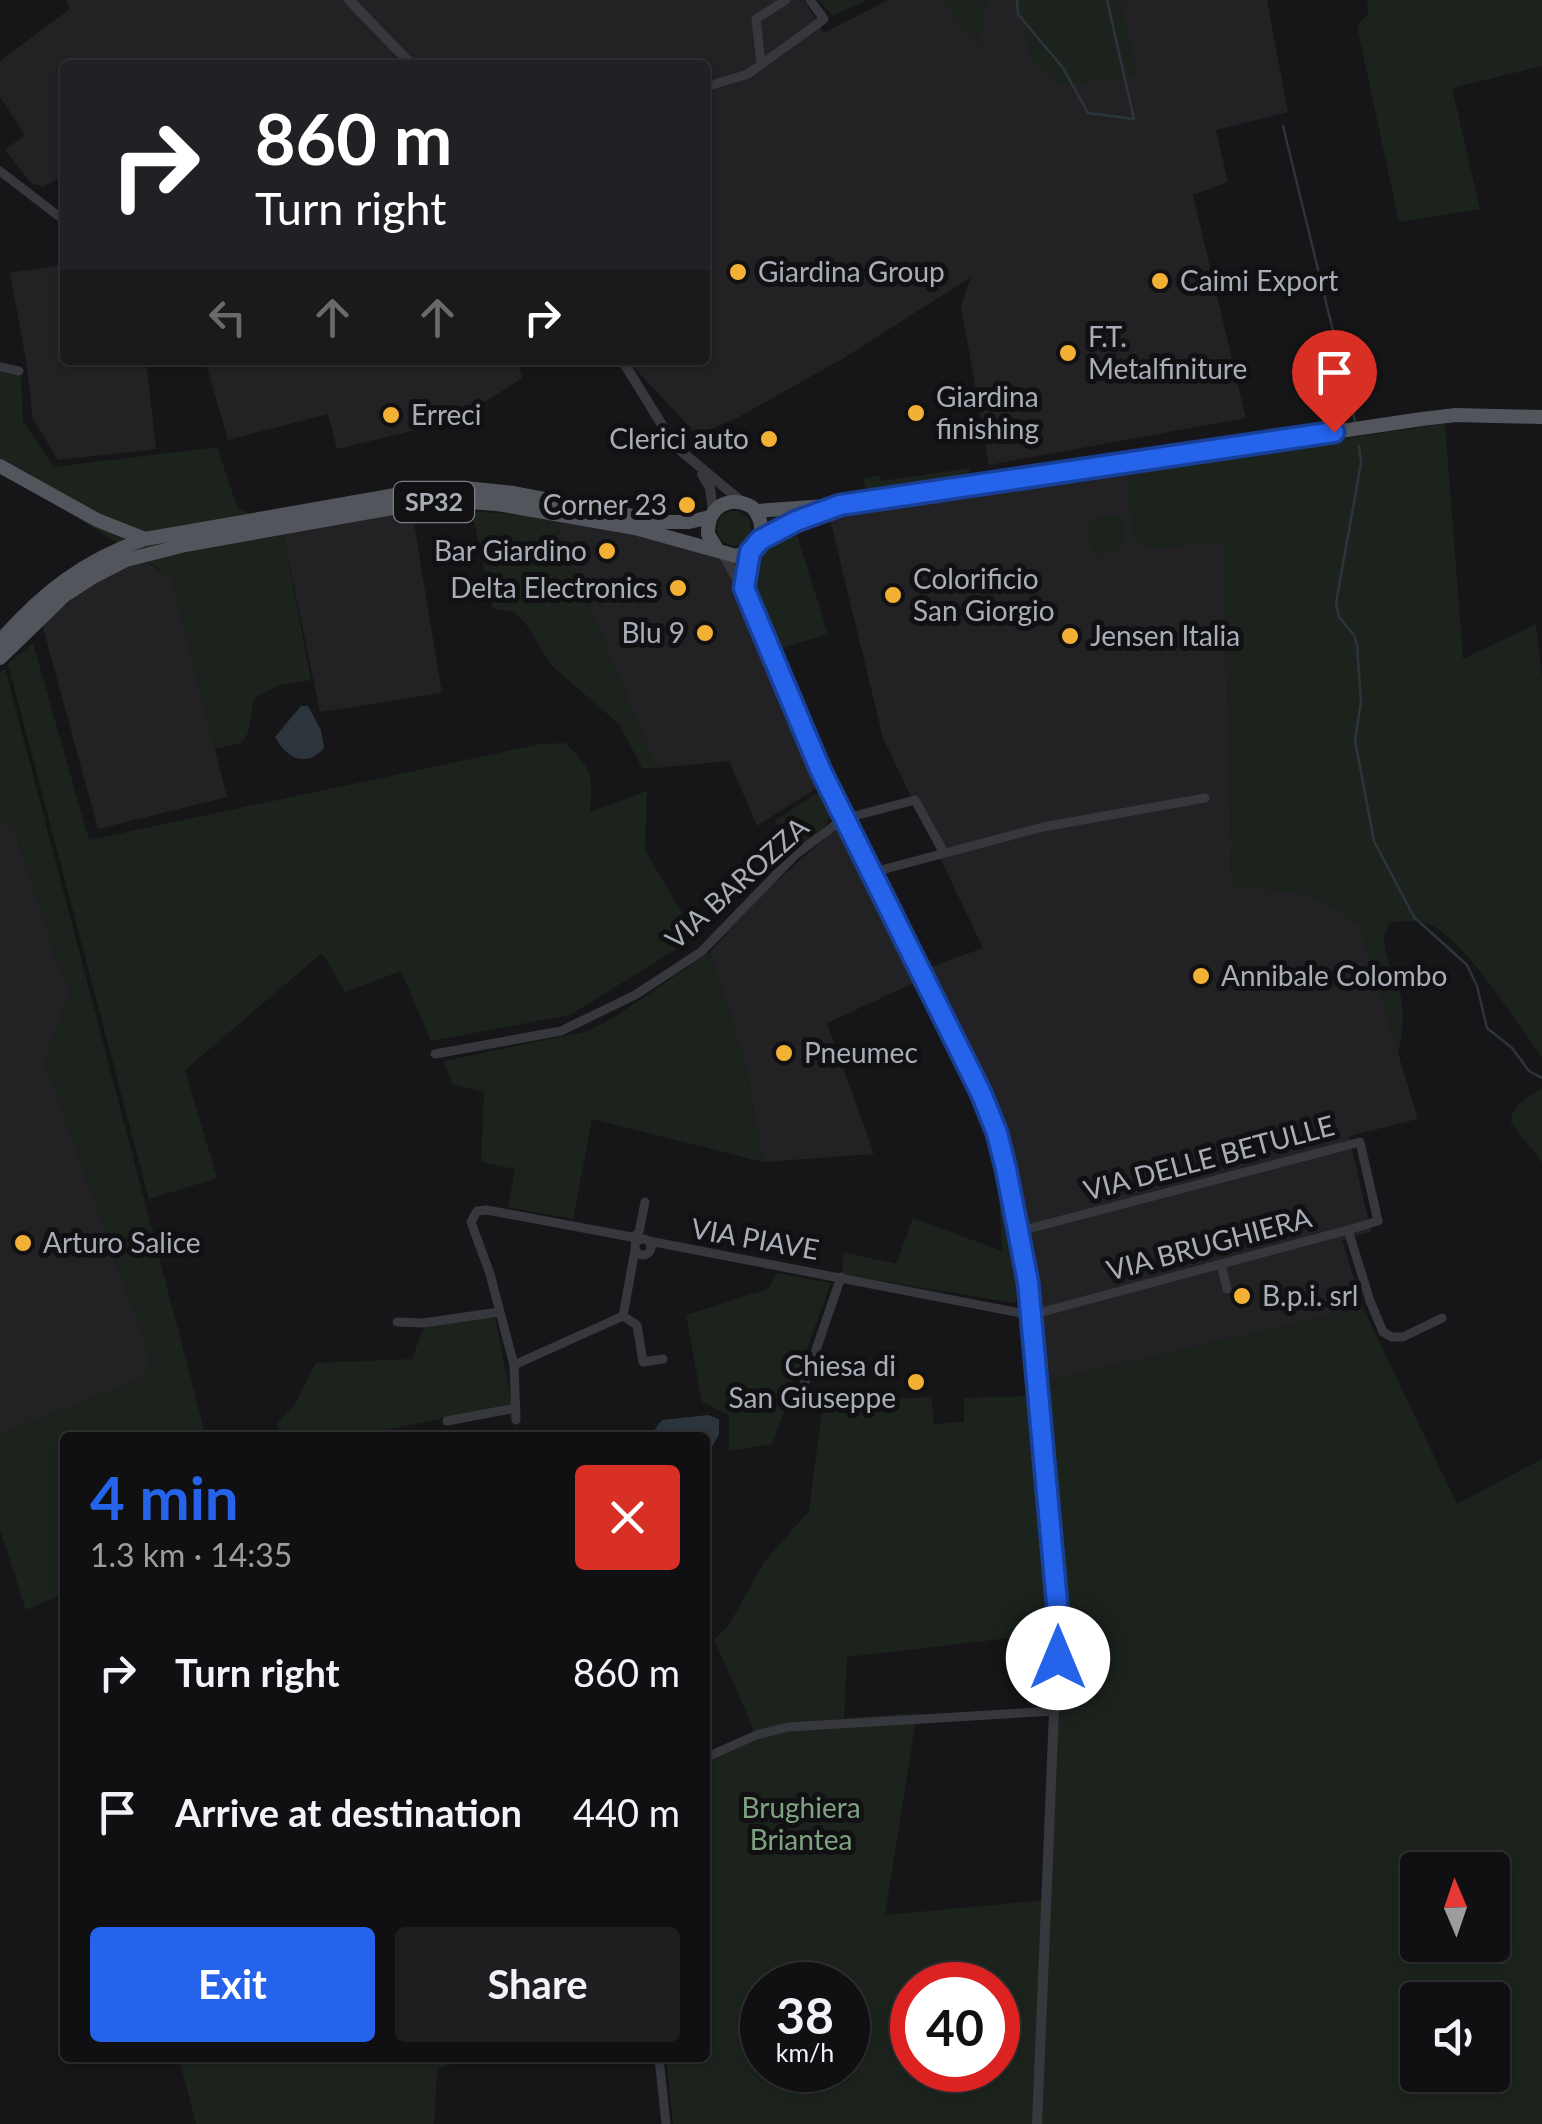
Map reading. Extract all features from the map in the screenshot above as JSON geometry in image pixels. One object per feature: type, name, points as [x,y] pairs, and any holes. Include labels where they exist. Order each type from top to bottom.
[{"type":"main road","points":[[756,511],[840,505],[1456,415],[1542,417]]},
{"type":"main road","points":[[0,466],[97,520],[146,539]]},
{"type":"main road","name":"SP32","points":[[0,641],[50,588],[79,568],[146,539],[380,497],[465,488],[514,493],[664,522],[688,522],[711,514]]},
{"type":"main road","name":"SP32","points":[[0,658],[64,596],[126,560],[185,545],[409,505],[457,501],[497,504],[635,528],[720,551]]},
{"type":"main road","points":[[755,546],[762,522],[756,511],[741,502],[727,502],[711,514],[708,534],[720,551],[736,556],[755,546],[796,521],[840,505]]},
{"type":"street","points":[[348,0],[407,60]]},
{"type":"street","points":[[761,64],[756,19],[786,0]]},
{"type":"street","points":[[710,85],[748,74],[824,19],[810,0]]},
{"type":"street","points":[[0,170],[60,217]]},
{"type":"street","points":[[625,365],[675,446],[741,502]]},
{"type":"street","points":[[0,367],[19,371]]},
{"type":"street","points":[[699,468],[710,488],[711,514]]},
{"type":"street","points":[[744,588],[755,546]]},
{"type":"street","points":[[720,551],[744,588],[843,819],[981,1093],[997,1133],[1020,1232],[1058,1614],[1037,2124]]},
{"type":"street","points":[[870,873],[1043,826],[1205,798]]},
{"type":"street","points":[[843,819],[918,799],[944,854]]},
{"type":"street","name":"VIA BAROZZA","points":[[435,1054],[561,1032],[635,995],[701,952],[795,856],[843,819]]},
{"type":"street","name":"VIA DELLE BETULLE","points":[[1020,1232],[1360,1142],[1378,1220],[1348,1230]]},
{"type":"street","points":[[623,1316],[640,1248],[645,1202]]},
{"type":"street","points":[[516,1420],[514,1365],[471,1222],[477,1211],[488,1210],[640,1248]]},
{"type":"street","name":"VIA BRUGHIERA","points":[[1031,1314],[1348,1230],[1383,1332],[1403,1337],[1442,1318]]},
{"type":"street","name":"VIA PIAVE","points":[[640,1248],[661,1244],[1031,1314]]},
{"type":"street","points":[[1221,1264],[1228,1289]]},
{"type":"street","name":"VIA PIAVE","points":[[798,1402],[841,1278]]},
{"type":"street","points":[[397,1322],[423,1323],[499,1312]]},
{"type":"street","points":[[623,1316],[636,1325],[643,1362],[663,1358]]},
{"type":"street","points":[[514,1365],[623,1316]]},
{"type":"street","points":[[447,1421],[516,1408]]},
{"type":"street","points":[[710,1756],[756,1735],[788,1727],[1054,1711]]},
{"type":"street","points":[[659,2062],[666,2124]]},
{"type":"shaded area","points":[[66,0],[804,0],[824,33],[888,0],[1267,0],[1288,112],[1216,130],[1228,182],[1193,195],[1246,418],[989,465],[961,306],[971,277],[844,358],[737,418],[697,435],[632,365],[710,365],[710,60],[60,60],[60,177],[43,187],[31,183],[5,150],[25,135],[0,97],[0,61],[70,9]]},
{"type":"shaded area","points":[[60,265],[60,365],[147,365],[156,449],[58,460],[33,419],[10,273]]},
{"type":"shaded area","points":[[206,365],[518,365],[522,378],[457,420],[337,449],[328,414],[228,440]]},
{"type":"shaded area","points":[[1222,457],[1232,885],[1309,894],[1359,924],[1418,1119],[1349,1136],[1371,1232],[1342,1240],[1363,1308],[1044,1382],[1035,1269],[1006,1130],[982,1070],[930,967],[983,948],[883,738],[829,515]]},
{"type":"shaded area","points":[[412,511],[442,693],[320,712],[283,533]]},
{"type":"shaded area","points":[[554,518],[620,525],[716,554],[735,582],[820,786],[757,826],[729,761],[656,768]]},
{"type":"shaded area","points":[[142,560],[172,577],[227,797],[98,829],[42,624],[89,586]]},
{"type":"shaded area","points":[[301,706],[308,706],[321,730],[324,748],[304,759],[285,751],[275,737]]},
{"type":"shaded area","points":[[0,820],[14,828],[55,956],[71,992],[44,1060],[148,1350],[149,1365],[142,1379],[0,1434]]},
{"type":"shaded area","points":[[837,827],[914,983],[827,1023],[874,1154],[763,1162],[745,1062],[710,952],[759,897]]},
{"type":"shaded area","points":[[708,1415],[719,1419],[719,1434],[710,1451],[710,1432],[653,1432],[662,1420]]},
{"type":"green space","points":[[819,0],[867,0],[833,16]]},
{"type":"green space","points":[[943,0],[987,0],[978,47]]},
{"type":"green space","points":[[1018,0],[1121,0],[1137,76],[1061,85],[1032,61]]},
{"type":"green space","points":[[1367,0],[1542,0],[1542,66],[1452,88],[1480,209],[1399,222],[1357,26],[1368,14]]},
{"type":"green space","points":[[0,372],[21,376],[23,421],[54,467],[217,447],[237,507],[283,533],[311,680],[280,685],[254,698],[248,733],[241,743],[214,749],[172,577],[0,470]]},
{"type":"green space","points":[[1445,424],[1463,659],[1536,624],[1542,677],[1542,1057],[1458,946],[1429,924],[1415,921],[1390,923],[1384,941],[1402,1005],[1398,1053],[1359,924],[1309,894],[1232,886],[1224,543],[1146,549],[1134,540],[1126,478],[1131,469]]},
{"type":"green space","points":[[971,468],[964,480],[877,493],[866,488],[862,479],[879,475],[881,481]]},
{"type":"green space","points":[[472,511],[554,518],[656,768],[642,768],[620,725],[552,666],[514,612],[492,608]]},
{"type":"green space","points":[[734,511],[746,516],[751,528],[746,540],[734,545],[722,540],[717,528],[722,516]]},
{"type":"green space","points":[[1122,514],[1126,540],[1117,552],[1092,555],[1087,519]]},
{"type":"green space","points":[[795,529],[828,634],[775,650],[756,597],[757,568],[763,554]]},
{"type":"green space","points":[[33,643],[89,840],[541,744],[565,743],[589,773],[590,812],[647,791],[645,850],[696,937],[570,1015],[431,1041],[401,971],[345,992],[322,953],[185,1070],[217,1178],[149,1199],[8,664]]},
{"type":"green space","points":[[5,668],[205,1432],[60,1432],[60,1595],[26,1610],[0,1530],[0,1434],[142,1379],[149,1365],[148,1350],[44,1060],[71,992],[55,956],[14,828],[0,820],[0,673]]},
{"type":"green space","points":[[821,790],[831,815],[824,827],[795,850],[775,821]]},
{"type":"green space","points":[[710,952],[745,1062],[763,1162],[592,1119],[573,1219],[508,1207],[515,1169],[481,1162],[484,1092],[452,1084],[444,1061],[588,1031]]},
{"type":"green space","points":[[1542,1088],[1542,1162],[1511,1123],[1517,1107]]},
{"type":"green space","points":[[998,1177],[1004,1177],[1022,1289],[1015,1303],[842,1274],[844,1252],[896,1264],[913,1218],[1002,1251]]},
{"type":"green space","points":[[777,1273],[831,1283],[772,1444],[729,1451],[729,1415],[702,1402],[686,1315],[768,1289]]},
{"type":"green space","points":[[1363,1308],[1457,1504],[1542,1459],[1542,2124],[1040,2124],[1063,1628],[1042,1399],[1044,1382]]},
{"type":"green space","points":[[495,1317],[512,1404],[384,1432],[279,1432],[277,1424],[295,1404],[316,1363],[412,1359],[424,1326]]},
{"type":"green space","name":"Brughiera Briantea","points":[[1031,1396],[1051,1633],[847,1657],[844,1718],[917,1713],[885,1915],[1047,1900],[1037,2124],[673,2124],[666,2062],[710,2062],[710,1761],[760,1736],[756,1735],[714,1639],[729,1625],[764,1562],[809,1511],[823,1402],[931,1397],[934,1424],[964,1422],[964,1398]]},
{"type":"green space","points":[[180,2062],[455,2062],[437,2069],[434,2124],[196,2124]]},
{"type":"waterway","points":[[1017,0],[1018,14],[1063,68],[1088,113],[1134,119],[1107,0]]},
{"type":"waterway","points":[[1283,126],[1355,421]]},
{"type":"waterway","points":[[1359,446],[1361,463],[1336,603],[1339,617],[1357,645],[1361,702],[1355,740],[1374,841],[1414,917],[1467,965],[1477,986],[1487,1028],[1512,1048],[1529,1071],[1542,1078]]},
{"type":"place","name":"Giardina Group","points":[[738,272]]},
{"type":"place","name":"Caimi Export","points":[[1160,281]]},
{"type":"place","name":"F.T. Metalfiniture","points":[[1068,353]]},
{"type":"place","name":"Giardina finishing","points":[[916,413]]},
{"type":"place","name":"Erreci","points":[[391,415]]},
{"type":"place","name":"Clerici auto","points":[[769,439]]},
{"type":"place","name":"Corner 23","points":[[687,505]]},
{"type":"place","name":"Bar Giardino","points":[[607,551]]},
{"type":"place","name":"Delta Electronics","points":[[678,588]]},
{"type":"place","name":"Colorificio San Giorgio","points":[[893,595]]},
{"type":"place","name":"Blu 9","points":[[705,633]]},
{"type":"place","name":"Jensen Italia","points":[[1070,636]]},
{"type":"place","name":"Annibale Colombo","points":[[1201,976]]},
{"type":"place","name":"Pneumec","points":[[784,1053]]},
{"type":"place","name":"Arturo Salice","points":[[23,1243]]},
{"type":"place","name":"B.p.i. srl","points":[[1242,1296]]},
{"type":"place","name":"Chiesa di San Giuseppe","points":[[916,1382]]},
{"type":"route","points":[[1058,1658],[1058,1614],[1028,1282],[997,1133],[809,744],[744,588],[750,552],[760,540],[796,521],[840,505],[1334,432]]}]
